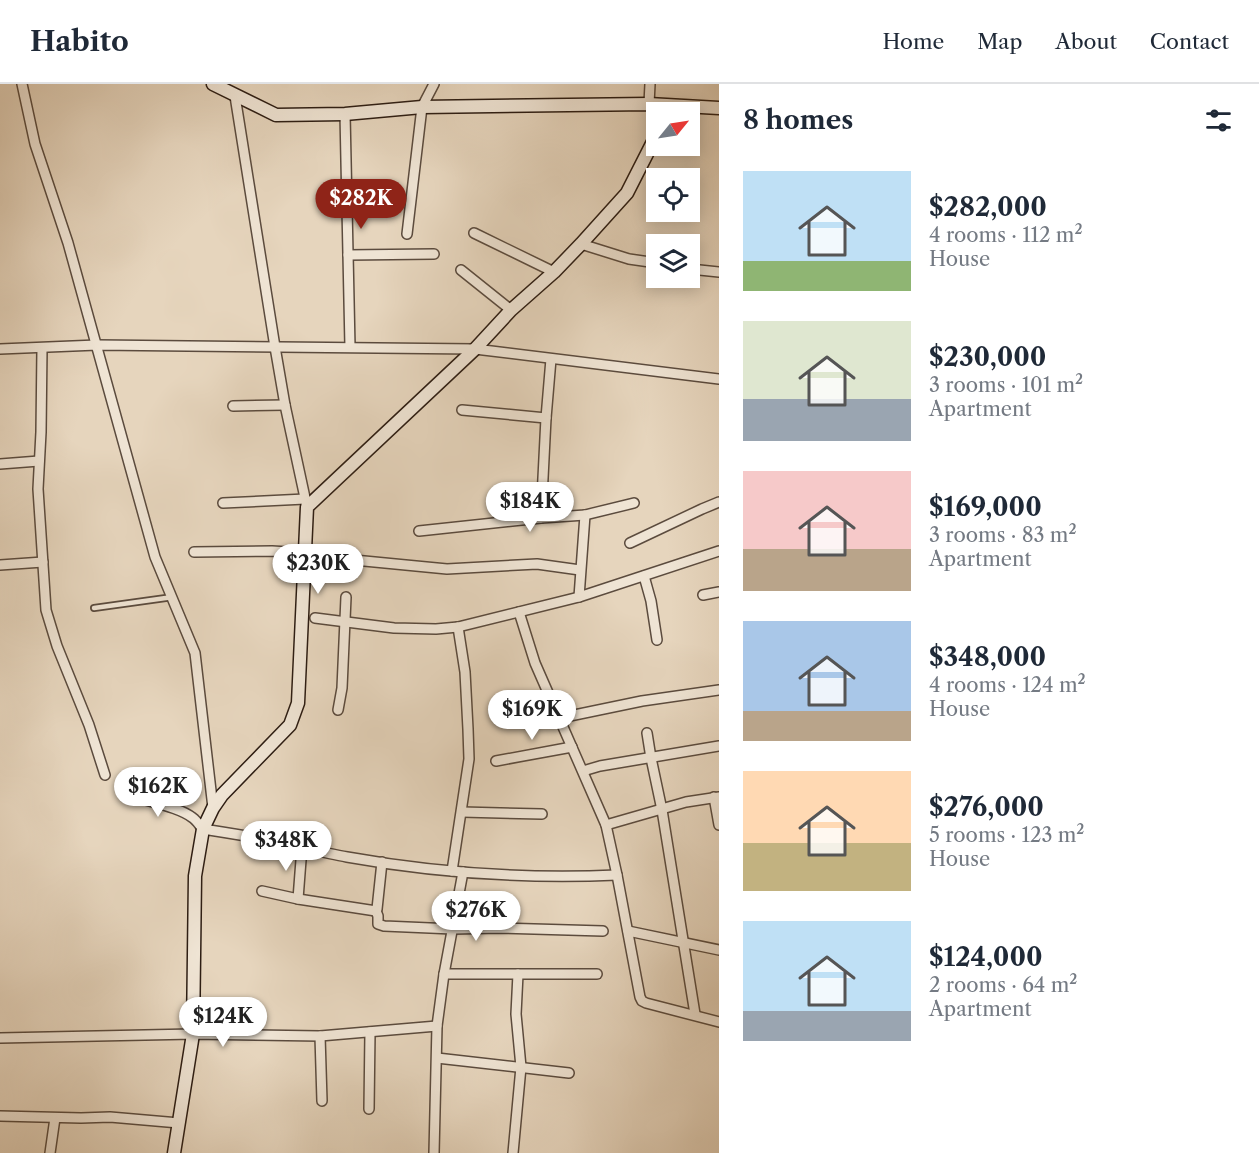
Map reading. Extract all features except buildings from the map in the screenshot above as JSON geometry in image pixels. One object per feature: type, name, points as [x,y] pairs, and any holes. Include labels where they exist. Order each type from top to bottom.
[{"type":"street","points":[[22,84],[35,144],[68,243],[155,557],[195,653],[213,808]]},
{"type":"street","points":[[213,84],[276,115],[345,114],[422,107],[646,104]]},
{"type":"street","points":[[407,234],[422,107],[434,84]]},
{"type":"street","points":[[649,102],[650,84]]},
{"type":"street","points":[[174,1153],[193,1034],[195,876],[203,829],[222,795],[290,725],[298,703],[306,503],[275,348],[235,96]]},
{"type":"street","points":[[700,108],[719,108]]},
{"type":"street","points":[[345,114],[350,347]]},
{"type":"street","points":[[224,503],[306,503],[475,349],[511,310],[554,272],[627,193],[646,156]]},
{"type":"street","points":[[474,233],[554,272]]},
{"type":"street","points":[[581,244],[629,259],[646,261]]},
{"type":"street","points":[[348,255],[435,254]]},
{"type":"street","points":[[700,269],[719,272]]},
{"type":"street","points":[[461,270],[511,310]]},
{"type":"street","points":[[0,350],[97,345],[475,349],[719,379]]},
{"type":"street","points":[[42,348],[38,489],[46,610],[105,775]]},
{"type":"street","points":[[541,518],[551,359]]},
{"type":"street","points":[[233,406],[285,405]]},
{"type":"street","points":[[462,410],[546,418]]},
{"type":"street","points":[[0,464],[39,461]]},
{"type":"street","points":[[630,543],[719,502]]},
{"type":"street","points":[[419,531],[541,518],[585,516],[634,503]]},
{"type":"street","points":[[579,597],[585,516]]},
{"type":"street","points":[[194,552],[240,550],[305,553]]},
{"type":"street","points":[[315,618],[394,628],[458,627],[579,597],[719,551]]},
{"type":"street","points":[[354,560],[447,569],[537,564],[580,570]]},
{"type":"street","points":[[0,566],[43,562]]},
{"type":"street","points":[[644,576],[651,601],[657,640]]},
{"type":"street","points":[[703,595],[719,592]]},
{"type":"street","points":[[339,710],[346,597]]},
{"type":"street","points":[[519,612],[535,663],[606,825],[640,998],[642,1001],[657,1006],[719,1022]]},
{"type":"street","points":[[452,871],[469,759],[465,672],[458,627]]},
{"type":"street","points":[[560,718],[642,701],[719,690]]},
{"type":"street","points":[[647,733],[662,810],[695,1014]]},
{"type":"street","points":[[583,771],[600,766],[719,746]]},
{"type":"street","points":[[495,761],[572,747]]},
{"type":"street","points":[[124,793],[185,812],[203,829],[259,838],[346,857],[488,874],[591,876],[617,874]]},
{"type":"street","points":[[606,825],[686,802],[717,797],[719,825]]},
{"type":"street","points":[[462,812],[542,814]]},
{"type":"street","points":[[298,898],[302,847]]},
{"type":"street","points":[[382,862],[376,911],[379,925],[453,929],[603,931]]},
{"type":"street","points":[[434,1153],[437,1026],[463,872]]},
{"type":"street","points":[[262,891],[376,911]]},
{"type":"street","points":[[628,931],[719,950]]},
{"type":"street","points":[[444,974],[597,974]]},
{"type":"street","points":[[513,1153],[521,1067],[516,1014],[518,974]]},
{"type":"street","points":[[0,1038],[193,1034],[321,1036],[437,1026]]},
{"type":"street","points":[[369,1109],[370,1032]]},
{"type":"street","points":[[321,1036],[322,1101]]},
{"type":"street","points":[[437,1058],[569,1073]]},
{"type":"street","points":[[0,1116],[110,1117],[179,1123]]},
{"type":"street","points":[[50,1153],[55,1118]]},
{"type":"lane","points":[[94,608],[172,597]]}]
